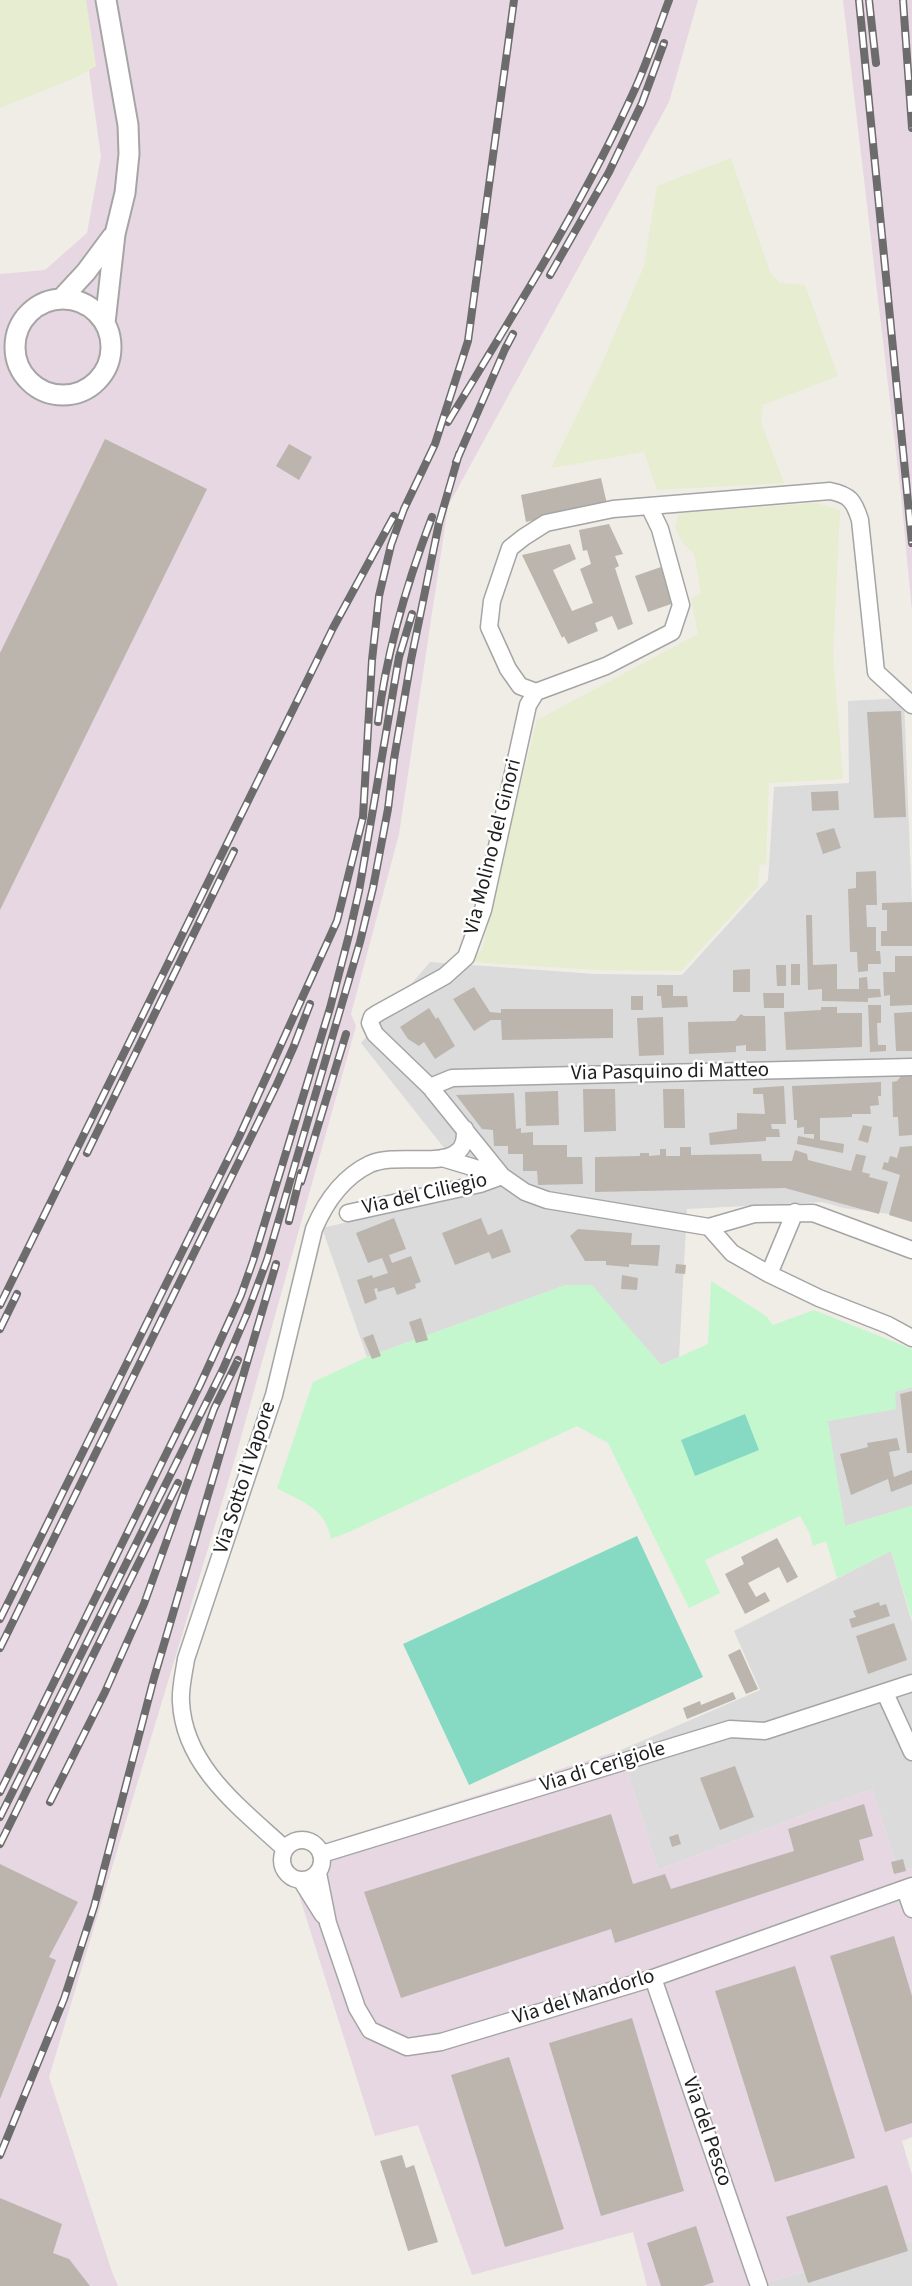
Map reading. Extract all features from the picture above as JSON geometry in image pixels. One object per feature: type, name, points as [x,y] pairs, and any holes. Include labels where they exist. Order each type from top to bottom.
[{"type":"street","points":[[105,323],[115,234],[125,193],[129,144],[106,0]]},
{"type":"street","points":[[61,299],[115,234]]},
{"type":"street","points":[[74,300],[97,313],[105,323],[110,334],[110,360],[96,382],[82,392],[65,396],[50,394],[26,379],[15,354],[15,341],[25,316],[35,307],[48,301],[74,300]]},
{"type":"street","points":[[649,506],[660,530],[681,605],[672,632],[606,666],[536,692],[520,686],[508,669],[489,627],[492,601],[510,548],[546,523],[613,509],[649,506],[830,491],[844,494],[856,505],[860,520],[876,672],[912,705]]},
{"type":"street","name":"Via Molino del Ginori","points":[[430,1087],[375,1034],[370,1023],[373,1017],[445,976],[466,957],[483,910],[528,705],[536,692]]},
{"type":"street","name":"Via Pasquino di Matteo","points":[[430,1087],[452,1078],[912,1067]]},
{"type":"street","points":[[430,1087],[502,1176],[525,1192],[547,1200],[709,1227],[754,1214],[813,1213],[912,1250]]},
{"type":"street","points":[[442,1158],[456,1154],[462,1147],[465,1129]]},
{"type":"street","name":"Via Sotto il Vapore","points":[[285,1849],[224,1793],[205,1767],[189,1740],[181,1702],[186,1659],[274,1395],[314,1229],[322,1210],[352,1176],[389,1158],[442,1158],[502,1176]]},
{"type":"street","name":"Via del Ciliegio","points":[[348,1213],[480,1184],[502,1176]]},
{"type":"street","points":[[769,1274],[795,1212]]},
{"type":"street","points":[[709,1227],[732,1253],[769,1274],[912,1338]]},
{"type":"street","points":[[888,1325],[912,1328]]},
{"type":"street","name":"Via di Cerigiole","points":[[322,1854],[730,1729],[765,1731],[912,1684]]},
{"type":"street","points":[[885,1693],[912,1752]]},
{"type":"street","points":[[305,1840],[319,1847],[322,1854],[318,1873],[307,1879],[296,1879],[286,1871],[283,1855],[285,1849],[295,1841],[305,1840]]},
{"type":"street","name":"Via del Mandorlo","points":[[318,1873],[328,1923],[357,2008],[370,2029],[407,2047],[441,2042],[653,1978],[909,1888],[912,1909]]},
{"type":"street","name":"Via del Mandorlo","points":[[300,1880],[328,1923]]},
{"type":"street","name":"Via del Pesco","points":[[653,1978],[759,2286]]},
{"type":"shaded area","points":[[79,0],[698,0],[669,102],[448,506],[399,834],[351,1014],[356,1026],[234,1462],[49,2077],[118,2286],[0,2286],[0,274],[45,270],[87,233],[101,156]]},
{"type":"shaded area","points":[[843,0],[912,0],[912,611],[901,495]]},
{"type":"shaded area","points":[[904,698],[912,905],[912,1217],[844,1208],[822,1202],[687,1209],[679,1357],[661,1365],[591,1285],[566,1285],[367,1357],[322,1228],[479,1192],[361,1043],[430,962],[595,974],[682,975],[768,880],[774,787],[849,783],[848,701]]},
{"type":"shaded area","points":[[912,1387],[912,1506],[845,1526],[827,1421],[895,1409],[894,1392]]},
{"type":"shaded area","points":[[891,1551],[912,1622],[912,1868],[898,1870],[872,1789],[658,1870],[621,1750],[760,1690],[734,1631]]},
{"type":"shaded area","points":[[621,1750],[658,1870],[872,1789],[898,1870],[912,1868],[912,2137],[902,2141],[912,2175],[912,2241],[754,2286],[647,2286],[633,2232],[472,2275],[418,2125],[375,2136],[299,1895],[335,1840]]},
{"type":"shaded area","points":[[912,2241],[912,2286],[754,2286]]},
{"type":"green space","points":[[0,0],[86,0],[96,66],[77,77],[0,108]]},
{"type":"green space","points":[[731,158],[770,272],[780,283],[805,285],[838,376],[763,405],[761,422],[784,483],[657,490],[644,452],[551,468],[599,370],[644,266],[657,186]]},
{"type":"green space","points":[[816,503],[840,510],[833,655],[843,779],[769,783],[766,865],[760,864],[758,887],[681,971],[594,970],[472,962],[483,947],[537,720],[698,634],[691,599],[701,593],[694,553],[683,544],[675,527],[679,513]]},
{"type":"green space","points":[[711,1281],[766,1316],[773,1325],[814,1310],[912,1349],[912,1387],[895,1392],[896,1409],[828,1421],[845,1526],[912,1506],[912,1619],[891,1551],[837,1578],[826,1541],[813,1546],[800,1516],[705,1560],[720,1593],[689,1608],[608,1443],[577,1426],[331,1539],[324,1520],[312,1507],[277,1488],[313,1382],[367,1357],[566,1285],[592,1285],[661,1365],[708,1344]]},
{"type":"green space","points":[[745,1414],[759,1450],[695,1476],[681,1440]]},
{"type":"green space","points":[[637,1536],[703,1677],[469,1785],[403,1644]]},
{"type":"building","points":[[105,439],[207,489],[0,910],[0,653]]},
{"type":"building","points":[[289,444],[312,457],[299,480],[276,466]]},
{"type":"building","points":[[601,478],[607,504],[526,522],[521,495]]},
{"type":"building","points":[[609,524],[623,554],[615,556],[619,566],[615,568],[633,624],[618,630],[612,616],[595,623],[598,631],[568,644],[564,636],[562,638],[522,555],[570,544],[576,559],[553,570],[572,611],[593,603],[580,569],[591,564],[587,550],[583,551],[579,530]]},
{"type":"building","points":[[661,567],[674,603],[648,612],[635,576]]},
{"type":"building","points":[[901,711],[906,817],[874,818],[867,712]]},
{"type":"building","points":[[838,791],[839,810],[812,811],[811,792]]},
{"type":"building","points":[[834,828],[841,848],[823,854],[816,833]]},
{"type":"building","points":[[876,871],[877,905],[866,905],[867,927],[876,927],[876,951],[880,951],[881,964],[868,964],[868,971],[858,972],[857,952],[850,952],[848,889],[856,888],[856,872]]},
{"type":"building","points":[[912,902],[912,946],[881,946],[881,931],[887,931],[887,910],[882,910],[882,903]]},
{"type":"building","points":[[806,915],[812,915],[813,965],[837,964],[837,989],[859,989],[859,978],[867,977],[868,989],[880,989],[881,997],[868,998],[868,1002],[822,1001],[822,989],[808,990]]},
{"type":"building","points":[[895,956],[912,956],[912,1005],[890,1006],[890,995],[884,996],[883,972],[895,972]]},
{"type":"building","points":[[791,964],[800,964],[800,985],[791,985]]},
{"type":"building","points":[[776,965],[786,965],[786,986],[777,986]]},
{"type":"building","points":[[750,969],[750,992],[733,992],[733,970]]},
{"type":"building","points":[[657,985],[673,985],[673,996],[687,996],[688,1007],[662,1008],[661,996],[657,996]]},
{"type":"building","points":[[474,987],[490,1012],[501,1013],[501,1009],[613,1009],[613,1038],[502,1040],[501,1020],[491,1020],[474,1031],[453,999]]},
{"type":"building","points":[[763,993],[784,993],[784,1008],[764,1008]]},
{"type":"building","points":[[631,996],[643,996],[643,1010],[631,1010]]},
{"type":"building","points":[[868,1005],[881,1005],[881,1023],[877,1023],[878,1045],[886,1045],[886,1051],[870,1052]]},
{"type":"building","points":[[821,1007],[837,1007],[837,1013],[862,1013],[862,1047],[786,1050],[784,1012],[821,1010]]},
{"type":"building","points":[[429,1008],[436,1019],[438,1017],[455,1046],[435,1059],[424,1042],[419,1046],[408,1039],[400,1027]]},
{"type":"building","points":[[912,1012],[912,1051],[896,1051],[894,1013]]},
{"type":"building","points":[[741,1014],[765,1016],[766,1051],[746,1051],[746,1045],[736,1046],[736,1052],[689,1054],[688,1022],[735,1021]]},
{"type":"building","points":[[663,1017],[664,1055],[639,1056],[637,1018]]},
{"type":"building","points":[[912,1074],[912,1135],[899,1136],[898,1117],[893,1117],[892,1082],[902,1075]]},
{"type":"building","points":[[881,1082],[879,1105],[870,1106],[871,1114],[820,1118],[820,1140],[844,1144],[843,1153],[797,1144],[798,1136],[814,1139],[814,1134],[804,1134],[804,1127],[797,1128],[792,1086]]},
{"type":"building","points":[[784,1086],[786,1124],[771,1124],[772,1129],[779,1129],[780,1137],[766,1137],[766,1141],[710,1145],[709,1133],[737,1129],[737,1113],[765,1114],[763,1094],[753,1094],[753,1088]]},
{"type":"building","points":[[583,1089],[615,1089],[616,1131],[584,1132]]},
{"type":"building","points":[[663,1089],[684,1089],[685,1128],[664,1128]]},
{"type":"building","points":[[558,1091],[559,1125],[526,1126],[525,1092]]},
{"type":"building","points":[[514,1093],[516,1129],[521,1128],[521,1133],[533,1132],[533,1145],[567,1145],[567,1157],[582,1157],[583,1184],[538,1185],[537,1171],[523,1171],[523,1154],[508,1154],[508,1146],[494,1146],[493,1130],[482,1129],[456,1095]]},
{"type":"building","points":[[863,1125],[872,1127],[868,1143],[858,1140]]},
{"type":"building","points":[[912,1146],[912,1222],[889,1215],[900,1175],[882,1169],[890,1156],[897,1158],[900,1147]]},
{"type":"building","points":[[680,1147],[691,1147],[691,1155],[761,1154],[762,1161],[792,1161],[795,1150],[807,1154],[808,1160],[851,1171],[856,1154],[866,1156],[862,1172],[870,1174],[869,1177],[888,1182],[879,1214],[785,1188],[595,1192],[595,1157],[640,1156],[640,1153],[660,1155],[660,1149],[666,1149],[666,1156],[680,1156]]},
{"type":"building","points":[[394,1218],[406,1249],[389,1255],[392,1263],[411,1256],[421,1282],[415,1284],[416,1288],[397,1295],[394,1287],[378,1292],[377,1288],[374,1289],[377,1299],[365,1304],[357,1280],[388,1273],[382,1258],[368,1263],[356,1233]]},
{"type":"building","points":[[481,1218],[488,1235],[502,1229],[511,1252],[492,1259],[489,1252],[455,1265],[442,1233]]},
{"type":"building","points":[[578,1229],[632,1233],[631,1245],[660,1245],[658,1266],[629,1264],[629,1267],[606,1265],[606,1261],[585,1261],[570,1236]]},
{"type":"building","points":[[676,1264],[686,1265],[685,1274],[675,1273]]},
{"type":"building","points":[[622,1275],[638,1278],[637,1290],[621,1289]]},
{"type":"building","points":[[421,1318],[428,1340],[416,1343],[409,1322]]},
{"type":"building","points":[[373,1334],[381,1356],[372,1359],[363,1338]]},
{"type":"building","points":[[912,1391],[912,1453],[907,1453],[900,1394]]},
{"type":"building","points":[[897,1438],[900,1450],[889,1452],[894,1477],[912,1470],[912,1484],[891,1492],[888,1479],[851,1495],[840,1454],[868,1447],[867,1443]]},
{"type":"building","points":[[777,1538],[798,1577],[787,1583],[779,1567],[748,1583],[756,1597],[765,1592],[770,1601],[745,1614],[725,1574],[744,1564],[741,1557]]},
{"type":"building","points":[[879,1602],[880,1606],[886,1604],[890,1616],[852,1628],[849,1619],[856,1617],[853,1611]]},
{"type":"building","points":[[894,1623],[907,1660],[868,1674],[856,1636]]},
{"type":"building","points":[[740,1649],[758,1689],[746,1694],[728,1655]]},
{"type":"building","points":[[733,1692],[736,1699],[687,1719],[683,1708],[700,1701],[701,1705]]},
{"type":"building","points":[[735,1766],[754,1817],[720,1830],[700,1778]]},
{"type":"building","points":[[864,1804],[873,1836],[859,1840],[864,1860],[615,1943],[611,1929],[401,1998],[364,1892],[611,1814],[633,1884],[665,1874],[671,1889],[794,1851],[788,1829]]},
{"type":"building","points":[[678,1834],[681,1844],[672,1847],[669,1837]]},
{"type":"building","points":[[903,1859],[906,1871],[894,1874],[891,1862]]},
{"type":"building","points":[[0,1864],[78,1902],[49,1957],[56,1960],[0,2099]]},
{"type":"building","points":[[894,1936],[912,1996],[912,2123],[885,2132],[830,1956]]},
{"type":"building","points":[[795,1966],[855,2158],[775,2182],[715,1991]]},
{"type":"building","points":[[632,2018],[684,2191],[601,2216],[549,2043]]},
{"type":"building","points":[[509,2057],[564,2229],[505,2247],[451,2075]]},
{"type":"building","points":[[402,2155],[406,2168],[414,2165],[438,2242],[408,2251],[380,2161]]},
{"type":"building","points":[[887,2185],[908,2251],[808,2283],[786,2217]]},
{"type":"building","points":[[0,2198],[62,2224],[53,2253],[69,2259],[90,2286],[0,2286]]},
{"type":"building","points":[[696,2226],[714,2282],[703,2286],[661,2286],[647,2243]]},
{"type":"railway","points":[[0,1619],[239,1137],[337,921],[363,817],[372,660],[379,596],[391,545],[404,509],[435,444],[468,341],[514,0]]},
{"type":"railway","points":[[448,422],[593,175],[635,89],[669,0]]},
{"type":"railway","points":[[859,0],[912,543]]},
{"type":"railway","points":[[869,0],[876,63]]},
{"type":"railway","points":[[903,0],[912,128]]},
{"type":"railway","points":[[550,275],[609,172],[642,103],[664,43]]},
{"type":"railway","points":[[456,462],[513,334]]},
{"type":"railway","points":[[0,1817],[223,1369],[267,1260],[360,942],[373,888],[411,660],[439,523],[459,454]]},
{"type":"railway","points":[[0,1305],[333,628],[394,516]]},
{"type":"railway","points":[[378,722],[386,670],[399,618],[432,517]]},
{"type":"railway","points":[[0,1792],[200,1385],[241,1295],[253,1261],[330,1008],[349,935],[399,657],[412,614]]},
{"type":"railway","points":[[87,1153],[234,851]]},
{"type":"railway","points":[[0,1648],[277,1084],[310,1004]]},
{"type":"railway","points":[[301,1182],[346,1034]]},
{"type":"railway","points":[[289,1221],[301,1173]]},
{"type":"railway","points":[[0,2155],[64,1999],[94,1907],[154,1678],[276,1264]]},
{"type":"railway","points":[[0,1329],[17,1294]]},
{"type":"railway","points":[[50,1802],[105,1692],[144,1604],[214,1409],[238,1360]]},
{"type":"railway","points":[[0,1844],[178,1483]]}]
